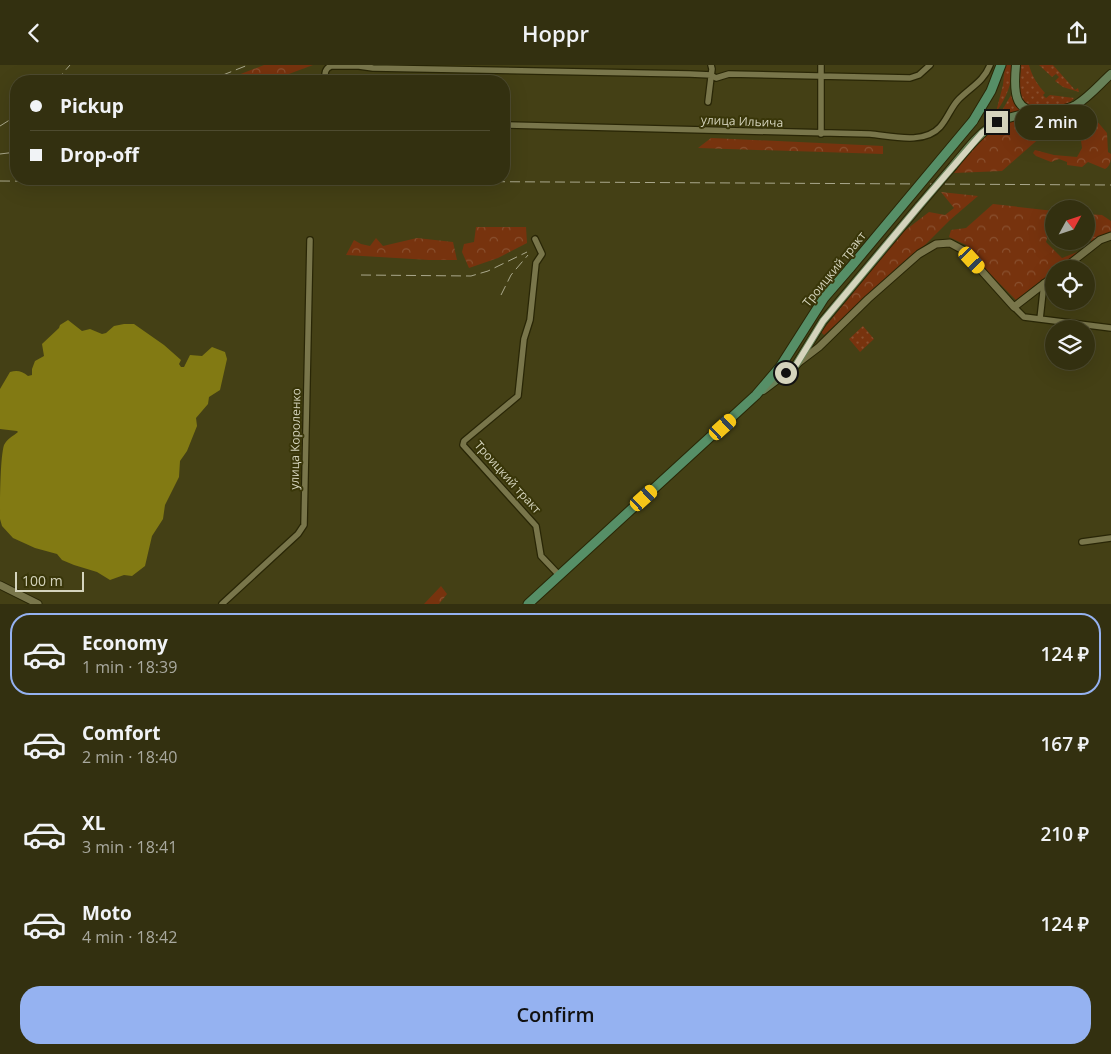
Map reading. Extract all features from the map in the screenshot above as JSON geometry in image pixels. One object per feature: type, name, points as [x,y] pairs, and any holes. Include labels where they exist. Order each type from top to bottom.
[{"type":"main road","name":"Троицкий тракт","points":[[528,604],[756,395],[780,367],[824,298],[972,121],[991,91],[1001,65]]},
{"type":"main road","points":[[1016,65],[1017,100],[1028,111],[1038,113]]},
{"type":"main road","points":[[756,395],[796,365],[823,321],[982,133],[994,123],[1014,115],[1038,113],[1076,105],[1111,74]]},
{"type":"street","points":[[326,75],[327,67],[359,65],[373,68],[548,70],[711,75],[716,78],[729,74],[916,77],[930,65]]},
{"type":"street","points":[[708,102],[711,65]]},
{"type":"street","points":[[820,134],[821,65]]},
{"type":"street","name":"улица Ильича","points":[[510,125],[649,130],[677,128],[820,134],[870,134],[903,137],[924,136],[934,133],[941,126],[961,97],[977,84],[990,65]]},
{"type":"street","points":[[1074,260],[1095,243],[1111,236]]},
{"type":"street","name":"Троицкий тракт","points":[[535,239],[542,253],[536,263],[530,320],[524,339],[518,396],[464,441],[463,445],[536,526],[541,556],[559,575]]},
{"type":"street","name":"улица Короленко","points":[[222,604],[298,533],[304,525],[310,240]]},
{"type":"street","points":[[796,365],[819,347],[868,299],[919,254],[936,244],[950,243],[963,250],[1024,317],[1111,328]]},
{"type":"street","points":[[1014,307],[1044,283]]},
{"type":"street","points":[[1040,319],[1044,283]]},
{"type":"street","points":[[811,340],[812,345],[819,347]]},
{"type":"street","points":[[1082,542],[1111,538]]},
{"type":"street","points":[[0,585],[38,604]]},
{"type":"green space","points":[[264,65],[313,65],[286,75],[238,75]]},
{"type":"green space","points":[[1005,65],[1013,65],[1011,78],[1006,95],[996,112],[1003,85]]},
{"type":"green space","points":[[1021,65],[1029,65],[1046,98],[1050,95],[1074,98],[1070,102],[1057,107],[1041,108],[1027,105],[1020,93]]},
{"type":"green space","points":[[1039,65],[1053,65],[1075,90],[1078,88],[1079,92],[1063,87],[1055,81],[1059,77],[1056,74],[1052,77]]},
{"type":"green space","points":[[1011,95],[1015,105],[1022,112],[1002,116],[1000,114]]},
{"type":"green space","points":[[1066,115],[1002,171],[954,173],[975,145],[994,126],[1013,119]]},
{"type":"green space","points":[[1096,120],[1107,133],[1108,152],[1111,154],[1111,160],[1107,168],[1105,169],[1088,162],[1082,167],[1067,165],[1067,162],[1059,159],[1051,162],[1033,153],[1035,150],[1054,155],[1077,157],[1082,148],[1079,126]]},
{"type":"green space","points":[[711,138],[883,146],[883,154],[698,148]]},
{"type":"green space","points":[[941,192],[978,196],[824,335],[821,332],[903,232],[929,212],[945,215],[954,208]]},
{"type":"green space","points":[[993,204],[1045,210],[1045,250],[1054,250],[1062,258],[1080,251],[1068,260],[1045,260],[1045,278],[1016,300],[984,268],[966,245],[949,237],[951,230],[966,228]]},
{"type":"green space","points":[[1095,215],[1102,215],[1111,221],[1111,233],[1095,240]]},
{"type":"green space","points":[[476,227],[526,227],[527,243],[498,258],[469,268],[462,252],[464,244],[474,242]]},
{"type":"green space","points":[[376,238],[383,246],[417,238],[453,242],[457,260],[346,255],[354,240],[370,246]]},
{"type":"green space","points":[[863,326],[874,339],[860,352],[849,339]]},
{"type":"green space","points":[[441,586],[447,594],[439,604],[424,604]]},
{"type":"shaded area","points":[[68,320],[82,331],[90,329],[102,334],[114,326],[134,324],[164,345],[181,360],[179,364],[181,367],[184,367],[190,355],[202,356],[212,347],[225,352],[227,359],[220,390],[209,397],[208,404],[196,418],[197,426],[187,451],[180,461],[179,477],[165,505],[163,519],[152,536],[145,566],[132,576],[124,575],[110,580],[97,572],[62,560],[57,554],[35,548],[13,538],[2,526],[0,519],[0,481],[4,445],[18,432],[0,429],[0,389],[10,372],[17,371],[28,376],[32,375],[35,361],[44,356],[42,344],[60,325]]},
{"type":"railway","points":[[61,75],[70,65]]},
{"type":"railway","points":[[223,75],[248,65]]},
{"type":"railway","points":[[0,126],[10,120]]},
{"type":"railway","points":[[0,154],[10,153]]},
{"type":"railway","points":[[0,181],[10,181]]},
{"type":"railway","points":[[510,182],[1111,185]]},
{"type":"railway","points":[[361,275],[471,276],[488,271],[527,252]]},
{"type":"railway","points":[[501,295],[511,275],[528,255]]},
{"type":"route","points":[[786,373],[796,365],[823,321],[919,206],[982,133],[997,122]]}]
